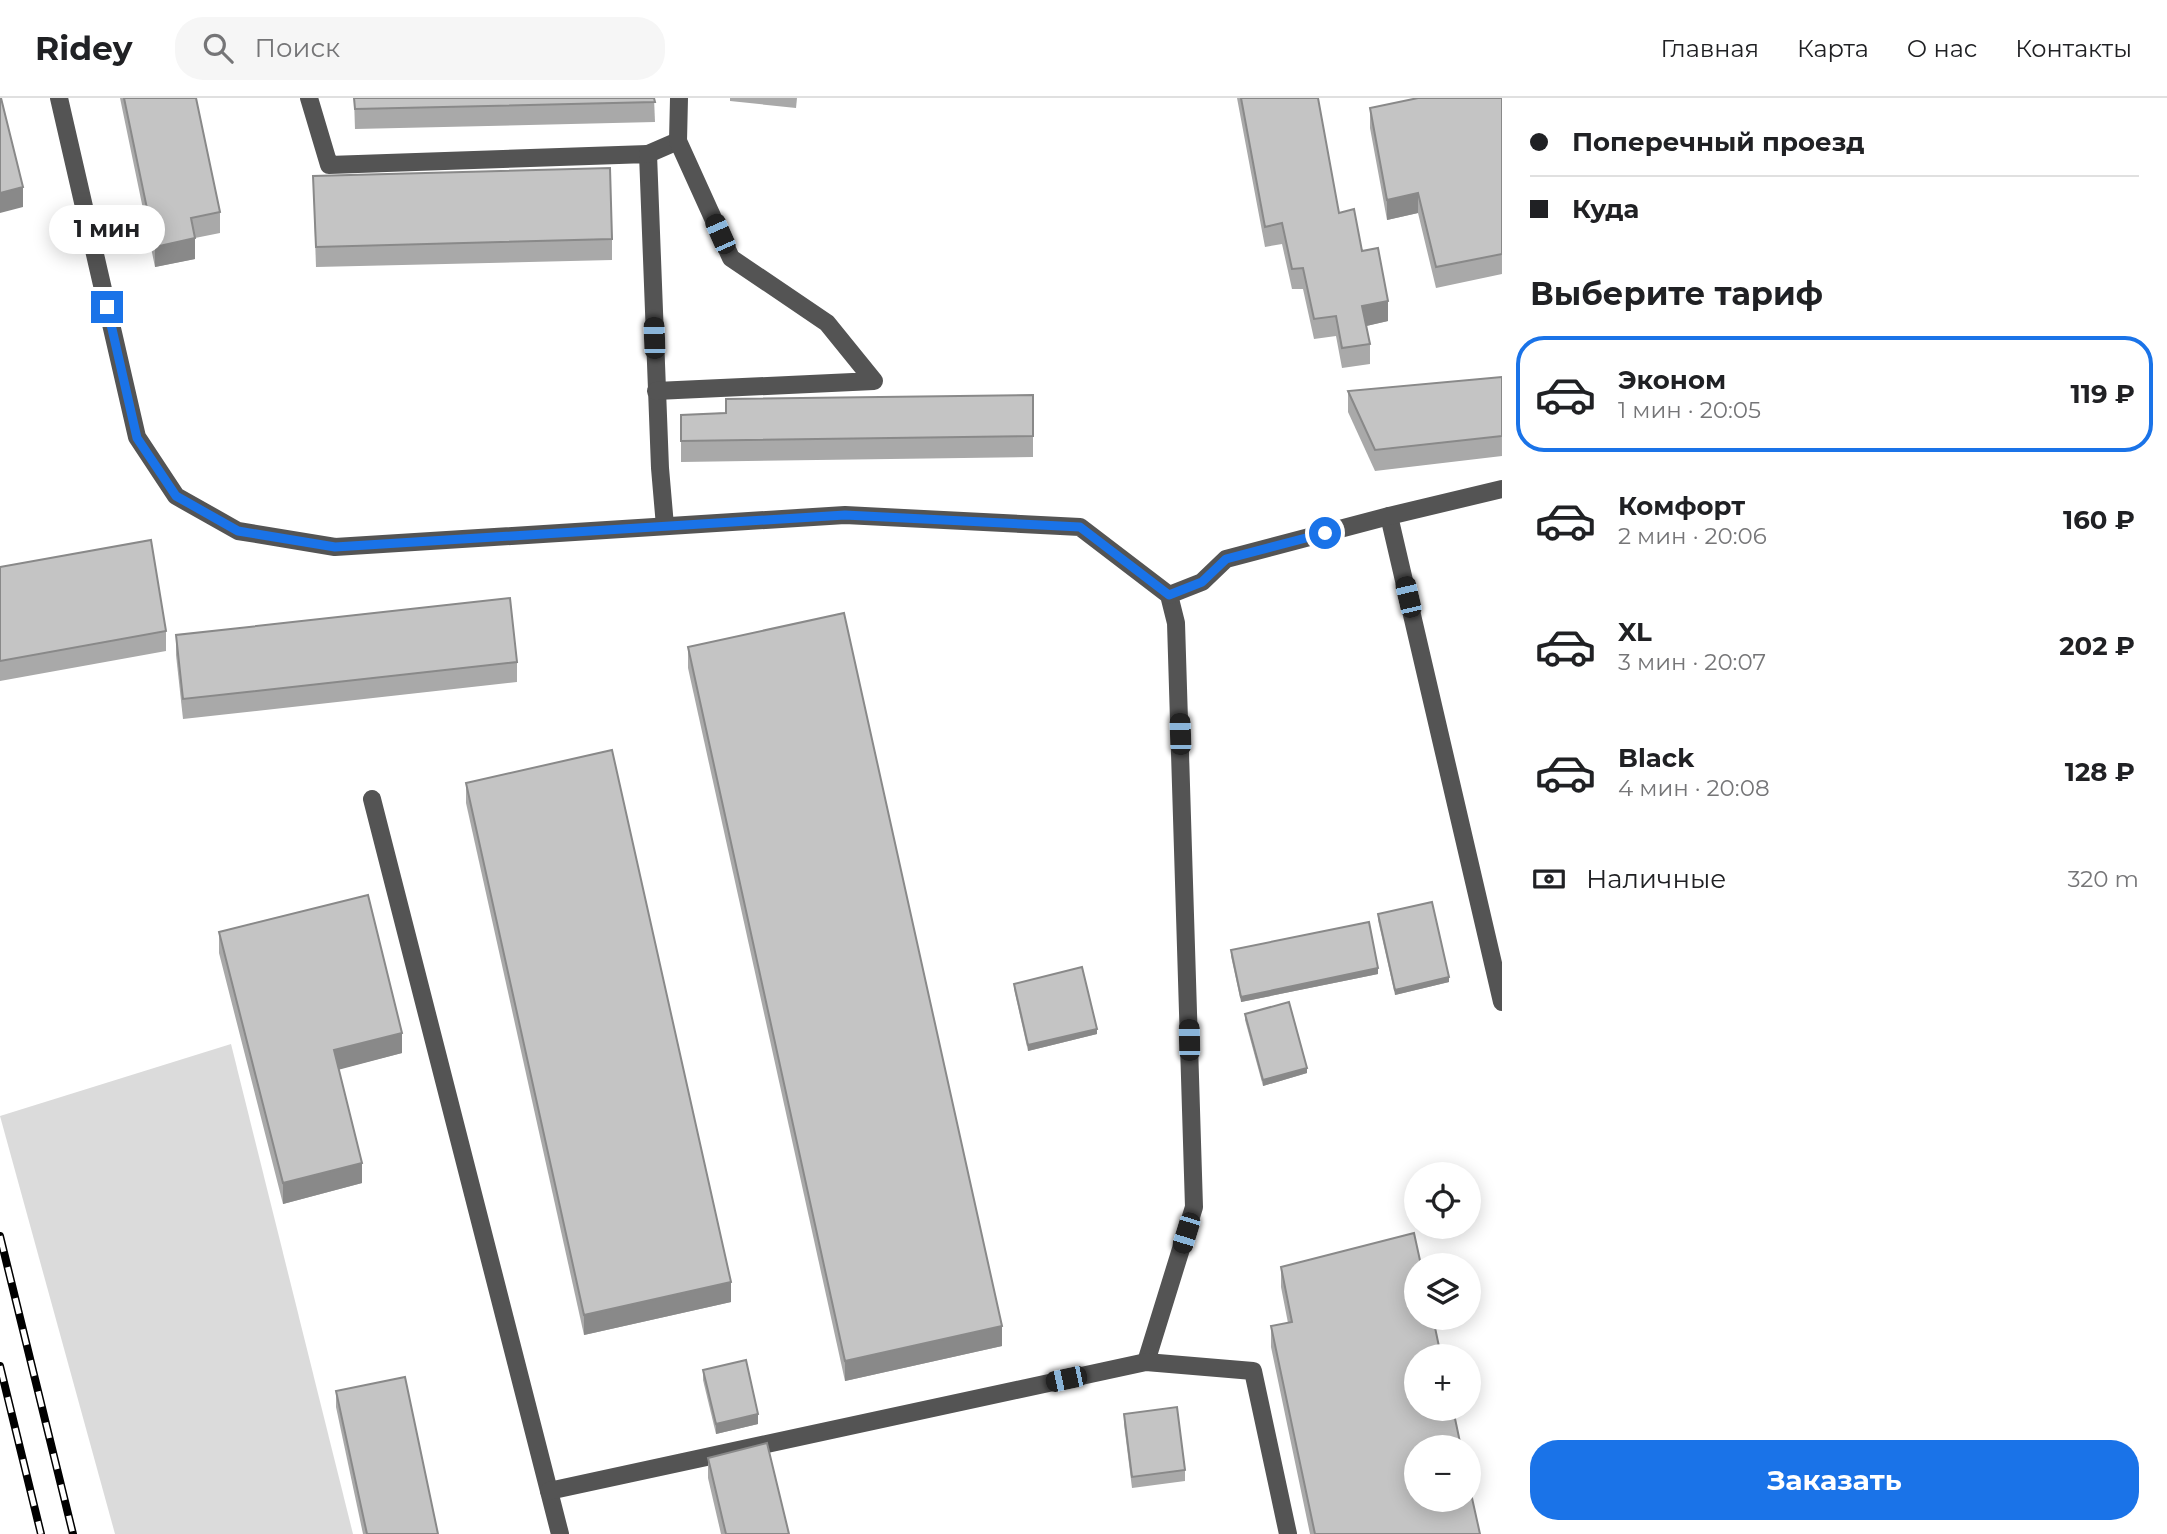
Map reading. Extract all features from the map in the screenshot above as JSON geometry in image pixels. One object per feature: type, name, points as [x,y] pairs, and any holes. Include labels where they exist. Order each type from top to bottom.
[{"type":"street","points":[[59,98],[137,438],[176,496],[238,531],[335,547],[845,515],[1080,527],[1169,595],[1176,623],[1194,1207],[1146,1362]]},
{"type":"street","points":[[309,98],[329,165],[648,154],[678,141]]},
{"type":"street","points":[[656,391],[874,381],[827,323],[731,258],[678,141],[679,98]]},
{"type":"street","points":[[648,154],[656,391],[665,526]]},
{"type":"street","points":[[1169,595],[1202,582],[1226,559],[1502,489]]},
{"type":"street","points":[[1390,516],[1502,1002]]},
{"type":"street","points":[[372,799],[560,1534]]},
{"type":"street","points":[[549,1491],[1146,1362],[1253,1371],[1288,1534]]},
{"type":"shaded area","points":[[231,1044],[353,1534],[115,1534],[0,1116]]},
{"type":"building","points":[[0,98],[23,187],[0,193]]},
{"type":"building","points":[[124,98],[196,98],[220,212],[191,218],[195,238],[155,247]]},
{"type":"building","points":[[354,98],[654,98],[655,102],[355,109]]},
{"type":"building","points":[[1241,98],[1318,98],[1339,213],[1354,209],[1362,251],[1378,248],[1388,301],[1362,306],[1370,344],[1342,348],[1336,316],[1314,319],[1303,268],[1292,269],[1282,223],[1265,227]]},
{"type":"building","points":[[1418,98],[1502,98],[1502,254],[1436,267],[1418,193],[1387,200],[1370,108]]},
{"type":"building","points":[[610,168],[612,239],[316,247],[313,176]]},
{"type":"building","points":[[1502,377],[1502,436],[1375,450],[1348,391]]},
{"type":"building","points":[[1033,395],[1033,436],[681,441],[681,415],[726,413],[726,399]]},
{"type":"building","points":[[151,540],[166,631],[0,661],[0,567]]},
{"type":"building","points":[[510,598],[517,662],[183,699],[176,635]]},
{"type":"building","points":[[844,613],[1002,1326],[845,1361],[688,647]]},
{"type":"building","points":[[612,750],[731,1282],[584,1315],[466,783]]},
{"type":"building","points":[[368,895],[402,1033],[334,1050],[362,1163],[283,1183],[219,932]]},
{"type":"building","points":[[1432,902],[1449,977],[1395,990],[1378,914]]},
{"type":"building","points":[[1369,922],[1378,968],[1241,997],[1231,950]]},
{"type":"building","points":[[1082,967],[1097,1029],[1028,1045],[1014,984]]},
{"type":"building","points":[[1289,1002],[1307,1068],[1263,1080],[1245,1014]]},
{"type":"building","points":[[1404,1236],[1404,1239],[1415,1239],[1418,1253],[1404,1253],[1404,1330],[1436,1330],[1438,1344],[1404,1344],[1404,1421],[1456,1421],[1458,1435],[1404,1435],[1404,1512],[1475,1512],[1480,1534],[1315,1534],[1271,1326],[1292,1322],[1281,1267]]},
{"type":"building","points":[[746,1360],[758,1414],[716,1424],[703,1370]]},
{"type":"building","points":[[405,1377],[438,1534],[367,1534],[336,1391]]},
{"type":"building","points":[[1177,1407],[1185,1470],[1132,1477],[1124,1414]]},
{"type":"building","points":[[767,1443],[789,1534],[726,1534],[708,1458]]},
{"type":"railway","points":[[0,1236],[73,1534]]},
{"type":"railway","points":[[0,1366],[41,1534]]},
{"type":"route","points":[[107,307],[137,438],[176,496],[238,531],[335,547],[845,515],[1080,527],[1169,595],[1202,582],[1226,559],[1325,533]]}]
